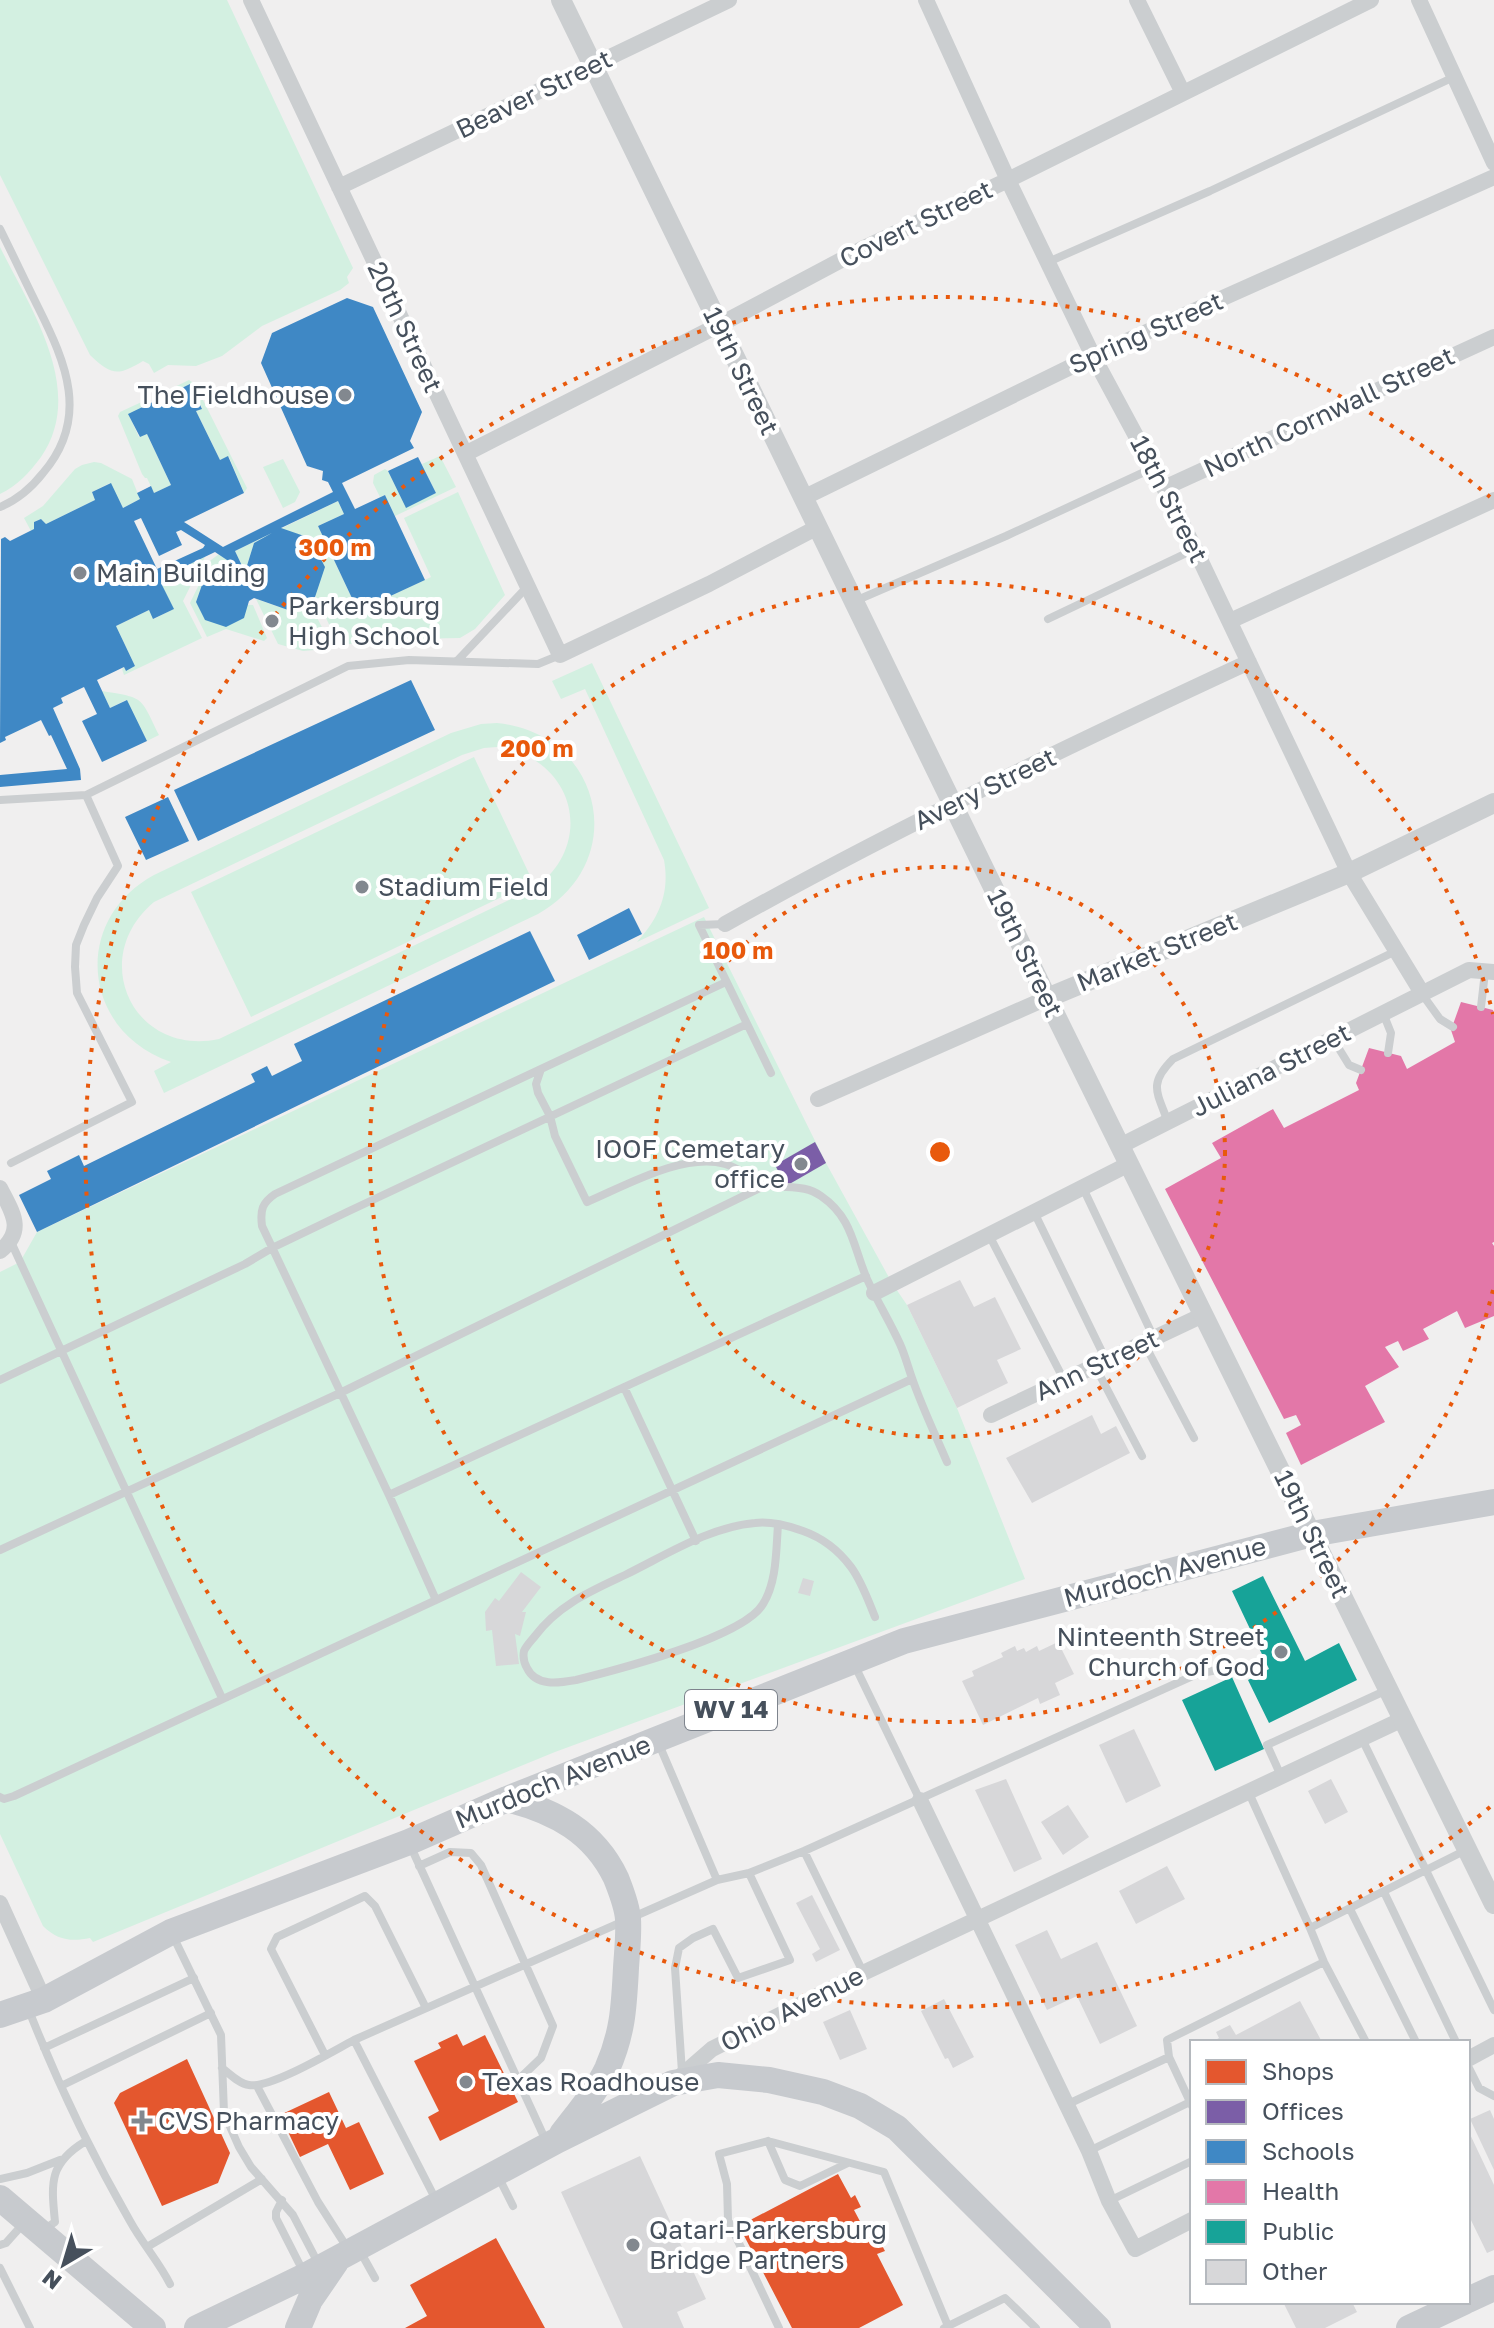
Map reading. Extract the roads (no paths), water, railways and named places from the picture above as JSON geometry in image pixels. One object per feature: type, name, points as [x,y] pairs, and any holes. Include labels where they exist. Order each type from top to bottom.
[{"type":"main road","name":"Murdoch Avenue","points":[[0,2015],[36,2002],[171,1932],[414,1854],[507,1799],[904,1641],[1312,1534],[1494,1502]]},
{"type":"main road","points":[[507,1799],[550,1812],[582,1832],[612,1872],[623,1894],[628,1918],[624,2016],[618,2040],[606,2071],[586,2103],[553,2143]]},
{"type":"main road","points":[[678,2078],[718,2075],[769,2080],[823,2092],[860,2106],[897,2128],[1098,2328]]},
{"type":"main road","name":"Ohio Avenue","points":[[197,2328],[334,2260],[678,2078]]},
{"type":"main road","points":[[0,2198],[153,2328]]},
{"type":"main road","points":[[298,2328],[310,2300],[334,2260]]},
{"type":"main road","points":[[1470,2299],[1494,2288]]},
{"type":"main road","points":[[1409,2328],[1460,2304]]},
{"type":"street","name":"20th Street","points":[[251,0],[560,655]]},
{"type":"street","name":"19th Street","points":[[561,0],[1047,998],[1494,1904]]},
{"type":"street","name":"Beaver Street","points":[[339,187],[729,0]]},
{"type":"street","name":"18th Street","points":[[926,0],[1093,356],[1195,549],[1349,873],[1422,993]]},
{"type":"street","points":[[1137,0],[1183,93]]},
{"type":"street","name":"Covert Street","points":[[465,454],[862,249],[1371,0]]},
{"type":"street","points":[[1419,0],[1494,163]]},
{"type":"street","name":"Spring Street","points":[[803,498],[1093,356],[1494,177]]},
{"type":"street","name":"North Cornwall Street","points":[[1164,488],[1494,337]]},
{"type":"street","points":[[1230,621],[1494,500]]},
{"type":"street","points":[[560,655],[709,584],[818,527]]},
{"type":"street","name":"Avery Street","points":[[725,924],[816,873],[1249,662]]},
{"type":"street","name":"Market Street","points":[[818,1099],[1047,998],[1349,873],[1494,803]]},
{"type":"street","name":"Juliana Street","points":[[874,1293],[1083,1188],[1168,1122],[1469,970],[1489,972]]},
{"type":"street","points":[[0,1188],[16,1221],[6,1247]]},
{"type":"street","name":"Ann Street","points":[[991,1415],[1203,1315]]},
{"type":"street","name":"Ohio Avenue","points":[[678,2078],[712,2049],[863,1973],[1403,1719]]},
{"type":"street","points":[[920,1800],[1089,2151],[1109,2201],[1135,2249],[1190,2221]]},
{"type":"street","points":[[0,1903],[36,2002]]},
{"type":"street","points":[[1470,2058],[1494,2045]]},
{"type":"lane","points":[[1048,262],[1454,77]]},
{"type":"lane","points":[[0,229],[67,372],[70,405],[65,436],[51,463],[31,487],[0,507]]},
{"type":"lane","points":[[854,602],[1154,468]]},
{"type":"lane","points":[[1048,619],[1195,549]]},
{"type":"lane","points":[[457,661],[527,586]]},
{"type":"lane","points":[[0,800],[86,795],[348,666],[409,660],[538,664],[560,655]]},
{"type":"lane","points":[[11,1163],[132,1102],[77,993],[76,945],[97,898],[118,866],[86,795]]},
{"type":"lane","points":[[725,924],[699,925],[771,1073]]},
{"type":"lane","points":[[1168,1122],[1156,1080],[1173,1059],[1396,951]]},
{"type":"lane","points":[[1481,1007],[1489,972]]},
{"type":"lane","points":[[436,1600],[262,1226],[260,1212],[265,1201],[726,982]]},
{"type":"lane","points":[[1422,993],[1440,1019],[1453,1027]]},
{"type":"lane","points":[[1383,1013],[1391,1033],[1388,1053]]},
{"type":"lane","points":[[0,1380],[747,1024]]},
{"type":"lane","points":[[1332,1039],[1349,1065],[1361,1070]]},
{"type":"lane","points":[[542,1069],[536,1084],[555,1136],[587,1202],[689,1161],[708,1161],[726,1164],[768,1184],[808,1188],[837,1210],[849,1229],[866,1276],[901,1346],[947,1462]]},
{"type":"lane","points":[[0,1550],[340,1393],[768,1184]]},
{"type":"lane","points":[[1083,1188],[1194,1438]]},
{"type":"lane","points":[[1034,1212],[1142,1456]]},
{"type":"lane","points":[[989,1235],[1064,1381]]},
{"type":"lane","points":[[6,1247],[63,1352],[222,1698]]},
{"type":"lane","points":[[389,1495],[866,1276]]},
{"type":"lane","points":[[0,1797],[14,1796],[912,1379]]},
{"type":"lane","points":[[624,1387],[696,1541]]},
{"type":"lane","points":[[778,1525],[769,1590],[763,1605],[752,1616],[691,1646],[576,1680],[545,1682],[529,1672],[524,1662],[524,1652],[542,1626],[562,1608],[696,1541],[722,1530],[755,1523],[778,1525],[813,1535],[833,1547],[862,1585],[875,1617]]},
{"type":"lane","points":[[853,1661],[920,1800]]},
{"type":"lane","points":[[222,2068],[245,2085],[257,2086],[285,2075],[354,2040],[628,1918],[717,1880],[749,1873],[804,1851],[1197,1674],[1222,1669]]},
{"type":"lane","points":[[1282,1777],[1267,1745],[1388,1689]]},
{"type":"lane","points":[[1361,1738],[1494,2010]]},
{"type":"lane","points":[[657,1739],[717,1880]]},
{"type":"lane","points":[[1249,1793],[1324,1962],[1365,2040]]},
{"type":"lane","points":[[1310,1928],[1467,1849]]},
{"type":"lane","points":[[804,1851],[863,1973]]},
{"type":"lane","points":[[517,2081],[541,2058],[553,2026],[481,1865],[471,1853],[414,1854],[517,2081],[553,2143]]},
{"type":"lane","points":[[678,2078],[675,1968],[679,1948],[713,1929],[738,1978],[790,1960],[749,1873]]},
{"type":"lane","points":[[1384,1892],[1455,2040]]},
{"type":"lane","points":[[325,2055],[271,1949],[277,1937],[365,1896],[375,1906],[426,2008]]},
{"type":"lane","points":[[1350,1909],[1415,2040]]},
{"type":"lane","points":[[171,1932],[221,2035],[224,2113],[245,2157],[334,2260]]},
{"type":"lane","points":[[1190,2102],[1169,2057],[1167,2040],[1324,1962]]},
{"type":"lane","points":[[44,2048],[194,1978]]},
{"type":"lane","points":[[36,2002],[44,2048],[86,2141],[132,2225],[170,2284]]},
{"type":"lane","points":[[61,2086],[211,2013]]},
{"type":"lane","points":[[354,2040],[438,2204]]},
{"type":"lane","points":[[1066,2105],[1169,2057]]},
{"type":"lane","points":[[1470,2070],[1479,2088],[1494,2096]]},
{"type":"lane","points":[[257,2086],[318,2202],[334,2260]]},
{"type":"lane","points":[[1089,2151],[1190,2104]]},
{"type":"lane","points":[[0,2179],[27,2173],[60,2160],[86,2141]]},
{"type":"lane","points":[[768,2141],[785,2180],[800,2186],[848,2163]]},
{"type":"lane","points":[[779,2328],[728,2220],[727,2184],[719,2154],[768,2141],[884,2172],[946,2327],[1005,2298],[1036,2328]]},
{"type":"lane","points":[[0,2245],[34,2226],[55,2222],[53,2181],[60,2160]]},
{"type":"lane","points":[[1109,2201],[1190,2162]]},
{"type":"lane","points":[[496,2173],[513,2206]]},
{"type":"lane","points":[[147,2247],[262,2179]]},
{"type":"lane","points":[[282,2200],[276,2218],[334,2260],[375,2278]]},
{"type":"lane","points":[[0,2268],[30,2328]]},
{"type":"place","name":"The Fieldhouse","points":[[345,395]]},
{"type":"place","name":"Main Building","points":[[80,573]]},
{"type":"place","name":"Parkersburg High School","points":[[272,621]]},
{"type":"place","name":"Stadium Field","points":[[362,887]]},
{"type":"place","name":"IOOF Cemetary office","points":[[801,1164]]},
{"type":"place","name":"Ninteenth Street Church of God","points":[[1281,1652]]},
{"type":"place","name":"Texas Roadhouse","points":[[466,2082]]},
{"type":"place","name":"CVS Pharmacy","points":[[142,2121]]},
{"type":"place","name":"Qatari-Parkersburg Bridge Partners","points":[[633,2245]]}]
